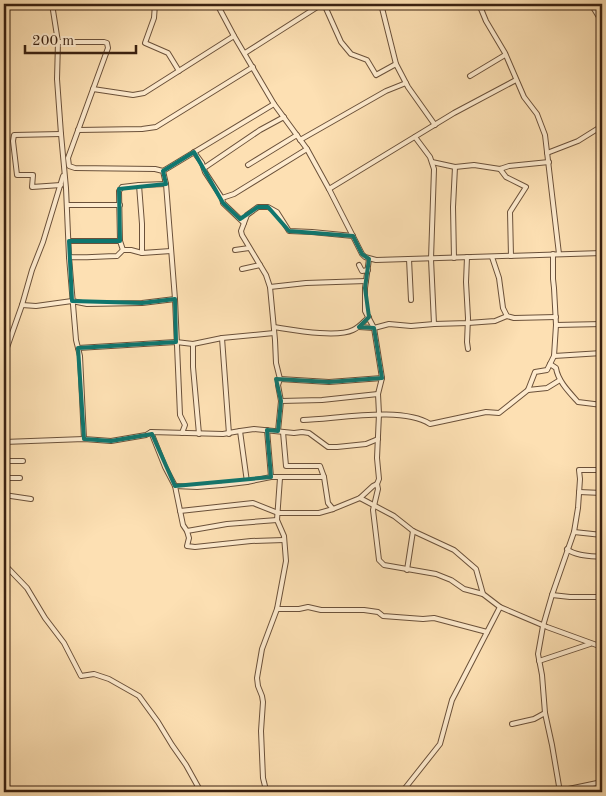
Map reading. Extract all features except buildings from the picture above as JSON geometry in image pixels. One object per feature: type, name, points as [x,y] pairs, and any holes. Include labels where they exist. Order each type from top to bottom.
[{"type":"street","points":[[84,439],[80,356],[76,340],[72,302],[57,78],[58,42],[52,5],[126,4]]},
{"type":"street","points":[[155,4],[154,18],[145,43],[168,53],[179,71]]},
{"type":"street","points":[[217,4],[274,104],[307,150],[365,257],[370,259],[409,259],[602,252]]},
{"type":"street","points":[[245,53],[323,4],[341,42],[351,54],[367,60],[376,76],[396,64]]},
{"type":"street","points":[[380,4],[396,64],[406,83],[435,125]]},
{"type":"street","points":[[478,4],[505,55],[524,97],[538,114],[545,135],[559,254]]},
{"type":"street","points":[[591,4],[602,22]]},
{"type":"street","points":[[93,89],[133,95],[144,92],[234,36]]},
{"type":"street","points":[[58,42],[104,42],[107,43],[108,48],[68,158],[69,166],[75,168],[155,169],[163,171],[274,104]]},
{"type":"street","points":[[470,76],[505,55]]},
{"type":"street","points":[[78,130],[156,127],[252,67]]},
{"type":"street","points":[[329,189],[454,113],[516,80]]},
{"type":"street","points":[[300,140],[386,91],[406,83]]},
{"type":"street","points":[[204,168],[260,130],[284,117]]},
{"type":"street","points":[[547,153],[578,141],[602,126]]},
{"type":"street","points":[[61,134],[14,135],[13,141],[17,175],[33,176],[32,187],[61,185]]},
{"type":"street","points":[[248,165],[297,135]]},
{"type":"street","points":[[415,137],[432,162],[434,188],[431,258],[434,324]]},
{"type":"street","points":[[222,198],[234,194],[307,150]]},
{"type":"street","points":[[194,152],[222,198],[223,203],[244,223]]},
{"type":"street","points":[[432,162],[455,167],[474,165],[500,169],[509,166],[549,162]]},
{"type":"street","points":[[454,258],[453,207],[455,167]]},
{"type":"street","points":[[500,169],[506,177],[526,187],[510,212],[511,256]]},
{"type":"street","points":[[163,171],[166,184],[175,299],[180,415],[184,425],[182,432]]},
{"type":"street","points":[[4,353],[22,305],[32,270],[44,242],[64,172]]},
{"type":"street","points":[[123,250],[120,241],[120,188],[166,184]]},
{"type":"street","points":[[139,185],[142,253]]},
{"type":"street","points":[[67,205],[120,205]]},
{"type":"street","points":[[278,431],[281,401],[278,385],[280,379],[276,363],[270,287],[266,274],[240,231],[247,214],[258,207],[268,207],[277,212],[289,231],[353,236]]},
{"type":"street","points":[[69,241],[120,241]]},
{"type":"street","points":[[235,250],[249,248]]},
{"type":"street","points":[[69,257],[117,256],[123,250],[142,253],[171,251]]},
{"type":"street","points":[[304,420],[379,414],[422,419],[430,424],[486,412],[500,413],[528,390],[535,372],[547,370],[554,356],[556,317],[553,254]]},
{"type":"street","points":[[492,256],[499,278],[503,308],[507,316]]},
{"type":"street","points":[[467,257],[468,349]]},
{"type":"street","points":[[370,259],[366,281],[365,311],[374,328],[382,378],[378,394],[377,458],[379,479],[373,510],[378,560],[384,565],[436,574],[451,580],[464,589],[483,594],[500,607],[543,626],[602,647]]},
{"type":"street","points":[[409,259],[411,300]]},
{"type":"street","points":[[242,269],[260,265]]},
{"type":"street","points":[[359,265],[362,271],[368,270]]},
{"type":"street","points":[[270,287],[306,283],[366,281]]},
{"type":"street","points":[[22,305],[36,306],[72,302],[87,304],[142,303],[175,299]]},
{"type":"street","points":[[359,327],[374,328],[389,324],[411,326],[495,321],[507,316],[514,318],[556,317]]},
{"type":"street","points":[[274,327],[342,333],[359,327],[369,317]]},
{"type":"street","points":[[556,325],[602,324]]},
{"type":"street","points":[[78,348],[176,342],[193,344],[222,338],[274,333]]},
{"type":"street","points":[[222,338],[228,434]]},
{"type":"street","points":[[193,344],[193,367],[199,434]]},
{"type":"street","points":[[554,356],[602,353]]},
{"type":"street","points":[[550,364],[556,368],[560,380],[578,402],[602,405]]},
{"type":"street","points":[[280,379],[329,382],[382,378]]},
{"type":"street","points":[[528,390],[547,388],[560,380]]},
{"type":"street","points":[[281,401],[322,400],[378,394]]},
{"type":"street","points":[[4,442],[84,439],[111,441],[146,435],[151,432],[228,434],[240,430],[254,429],[309,433],[328,447],[366,444],[378,439]]},
{"type":"street","points":[[240,430],[247,482]]},
{"type":"street","points":[[267,430],[272,477]]},
{"type":"street","points":[[151,432],[174,486],[183,525],[189,538],[187,546],[195,548],[252,541],[284,540]]},
{"type":"street","points":[[283,432],[286,466],[320,466],[324,477],[328,503],[333,509]]},
{"type":"street","points":[[4,461],[24,461]]},
{"type":"street","points":[[602,470],[579,470],[579,492],[574,532],[552,594],[538,654],[545,713],[559,791],[602,782]]},
{"type":"street","points":[[174,486],[197,487],[247,482],[272,477],[324,477]]},
{"type":"street","points":[[4,478],[20,478]]},
{"type":"street","points":[[267,792],[263,778],[261,731],[263,702],[257,678],[262,649],[277,609],[286,561],[284,536],[277,520],[280,478]]},
{"type":"street","points":[[180,511],[253,503],[278,513],[318,513],[360,498],[377,484]]},
{"type":"street","points":[[579,492],[602,493]]},
{"type":"street","points":[[4,496],[31,499]]},
{"type":"street","points":[[360,498],[394,516],[413,532],[454,550],[476,569],[483,594]]},
{"type":"street","points":[[187,531],[227,524],[277,520]]},
{"type":"street","points":[[406,570],[413,532]]},
{"type":"street","points":[[574,532],[602,535]]},
{"type":"street","points":[[567,549],[571,553],[602,557]]},
{"type":"street","points":[[4,564],[27,588],[45,618],[64,643],[81,676],[94,674],[109,679],[138,696],[158,722],[201,792]]},
{"type":"street","points":[[552,594],[570,597],[602,597]]},
{"type":"street","points":[[277,609],[308,607],[321,610],[364,610],[378,612],[383,616],[434,618],[487,632]]},
{"type":"street","points":[[402,792],[440,744],[452,700],[500,607]]},
{"type":"street","points":[[540,662],[590,644]]},
{"type":"street","points":[[512,724],[534,719],[545,713]]},
{"type":"highlighted area","points":[[194,152],[223,203],[240,219],[258,207],[268,207],[289,231],[353,236],[362,254],[369,259],[365,288],[369,317],[359,327],[374,328],[382,378],[329,382],[276,379],[281,401],[278,431],[267,430],[271,477],[175,486],[152,434],[111,441],[84,439],[78,348],[176,342],[175,299],[142,303],[72,301],[69,241],[120,241],[119,189],[166,184],[163,171]]}]
